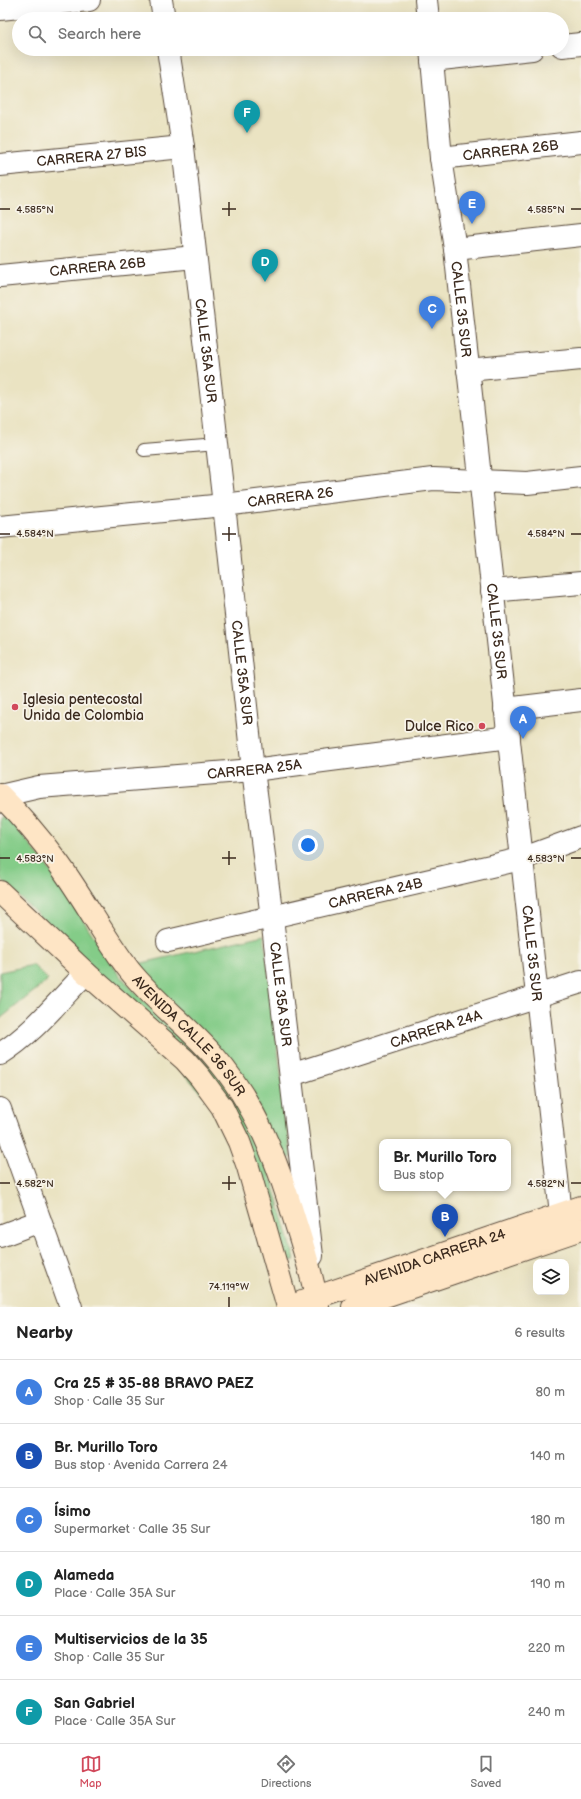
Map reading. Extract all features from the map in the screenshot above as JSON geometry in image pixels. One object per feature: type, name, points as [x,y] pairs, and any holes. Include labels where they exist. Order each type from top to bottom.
[{"type":"main road","name":"AVENIDA CALLE 36 SUR","points":[[0,796],[18,814],[57,860],[110,943],[130,971],[148,992],[215,1056],[232,1078],[253,1111],[281,1178],[305,1252],[317,1302]]},
{"type":"main road","name":"AVENIDA CALLE 36 SUR","points":[[0,892],[86,973],[185,1060],[200,1077],[222,1107],[239,1142],[248,1167],[288,1307]]},
{"type":"main road","name":"AVENIDA CARRERA 24","points":[[288,1307],[317,1302],[581,1207]]},
{"type":"main road","name":"AVENIDA CARRERA 24","points":[[354,1307],[581,1229]]},
{"type":"street","points":[[0,9],[88,0]]},
{"type":"street","points":[[161,0],[163,12]]},
{"type":"street","points":[[426,0],[427,12]]},
{"type":"street","points":[[569,45],[581,44]]},
{"type":"street","name":"CALLE 35A SUR","points":[[169,56],[183,147],[253,770],[291,1075],[317,1302]]},
{"type":"street","name":"CALLE 35 SUR","points":[[431,56],[441,158],[455,249],[560,1214]]},
{"type":"street","name":"CARRERA 26B","points":[[441,158],[581,142]]},
{"type":"street","name":"CARRERA 27 BIS","points":[[0,165],[183,147]]},
{"type":"street","points":[[455,249],[581,235]]},
{"type":"street","name":"CARRERA 26B","points":[[0,276],[195,257]]},
{"type":"street","points":[[468,370],[581,359]]},
{"type":"street","name":"CARRERA 26","points":[[0,527],[224,505],[434,479],[527,483],[581,477]]},
{"type":"street","points":[[492,591],[581,583]]},
{"type":"street","points":[[505,709],[581,700]]},
{"type":"street","name":"CARRERA 25A","points":[[0,796],[39,787],[253,770],[509,737]]},
{"type":"street","name":"CARRERA 24B","points":[[168,941],[521,859],[581,837]]},
{"type":"street","points":[[0,1054],[11,1047],[34,1026],[86,973]]},
{"type":"street","name":"CARRERA 24A","points":[[291,1075],[581,982]]},
{"type":"street","points":[[0,1109],[71,1307]]},
{"type":"street","points":[[0,1236],[40,1221]]},
{"type":"lane","points":[[144,450],[217,444]]},
{"type":"green space","points":[[6,815],[53,874],[117,972],[134,991],[206,1060],[228,1089],[255,1136],[270,1173],[295,1260],[287,1261],[262,1183],[246,1141],[40,917],[0,878],[0,818]]},
{"type":"green space","points":[[264,935],[291,1157],[285,1159],[167,997],[138,964]]},
{"type":"green space","points":[[33,965],[48,980],[0,1019],[0,972]]},
{"type":"place","name":"San Gabriel","points":[[247,133]]},
{"type":"place","name":"Multiservicios de la 35","points":[[472,224]]},
{"type":"place","name":"Alameda","points":[[265,282]]},
{"type":"place","name":"Ísimo","points":[[432,329]]},
{"type":"place","name":"Iglesia pentecostal Unida de Colombia","points":[[15,707]]},
{"type":"place","name":"Dulce Rico","points":[[482,726]]},
{"type":"place","name":"Cra 25 # 35-88 BRAVO PAEZ","points":[[523,739]]},
{"type":"place","name":"Br. Murillo Toro","points":[[445,1237]]}]
